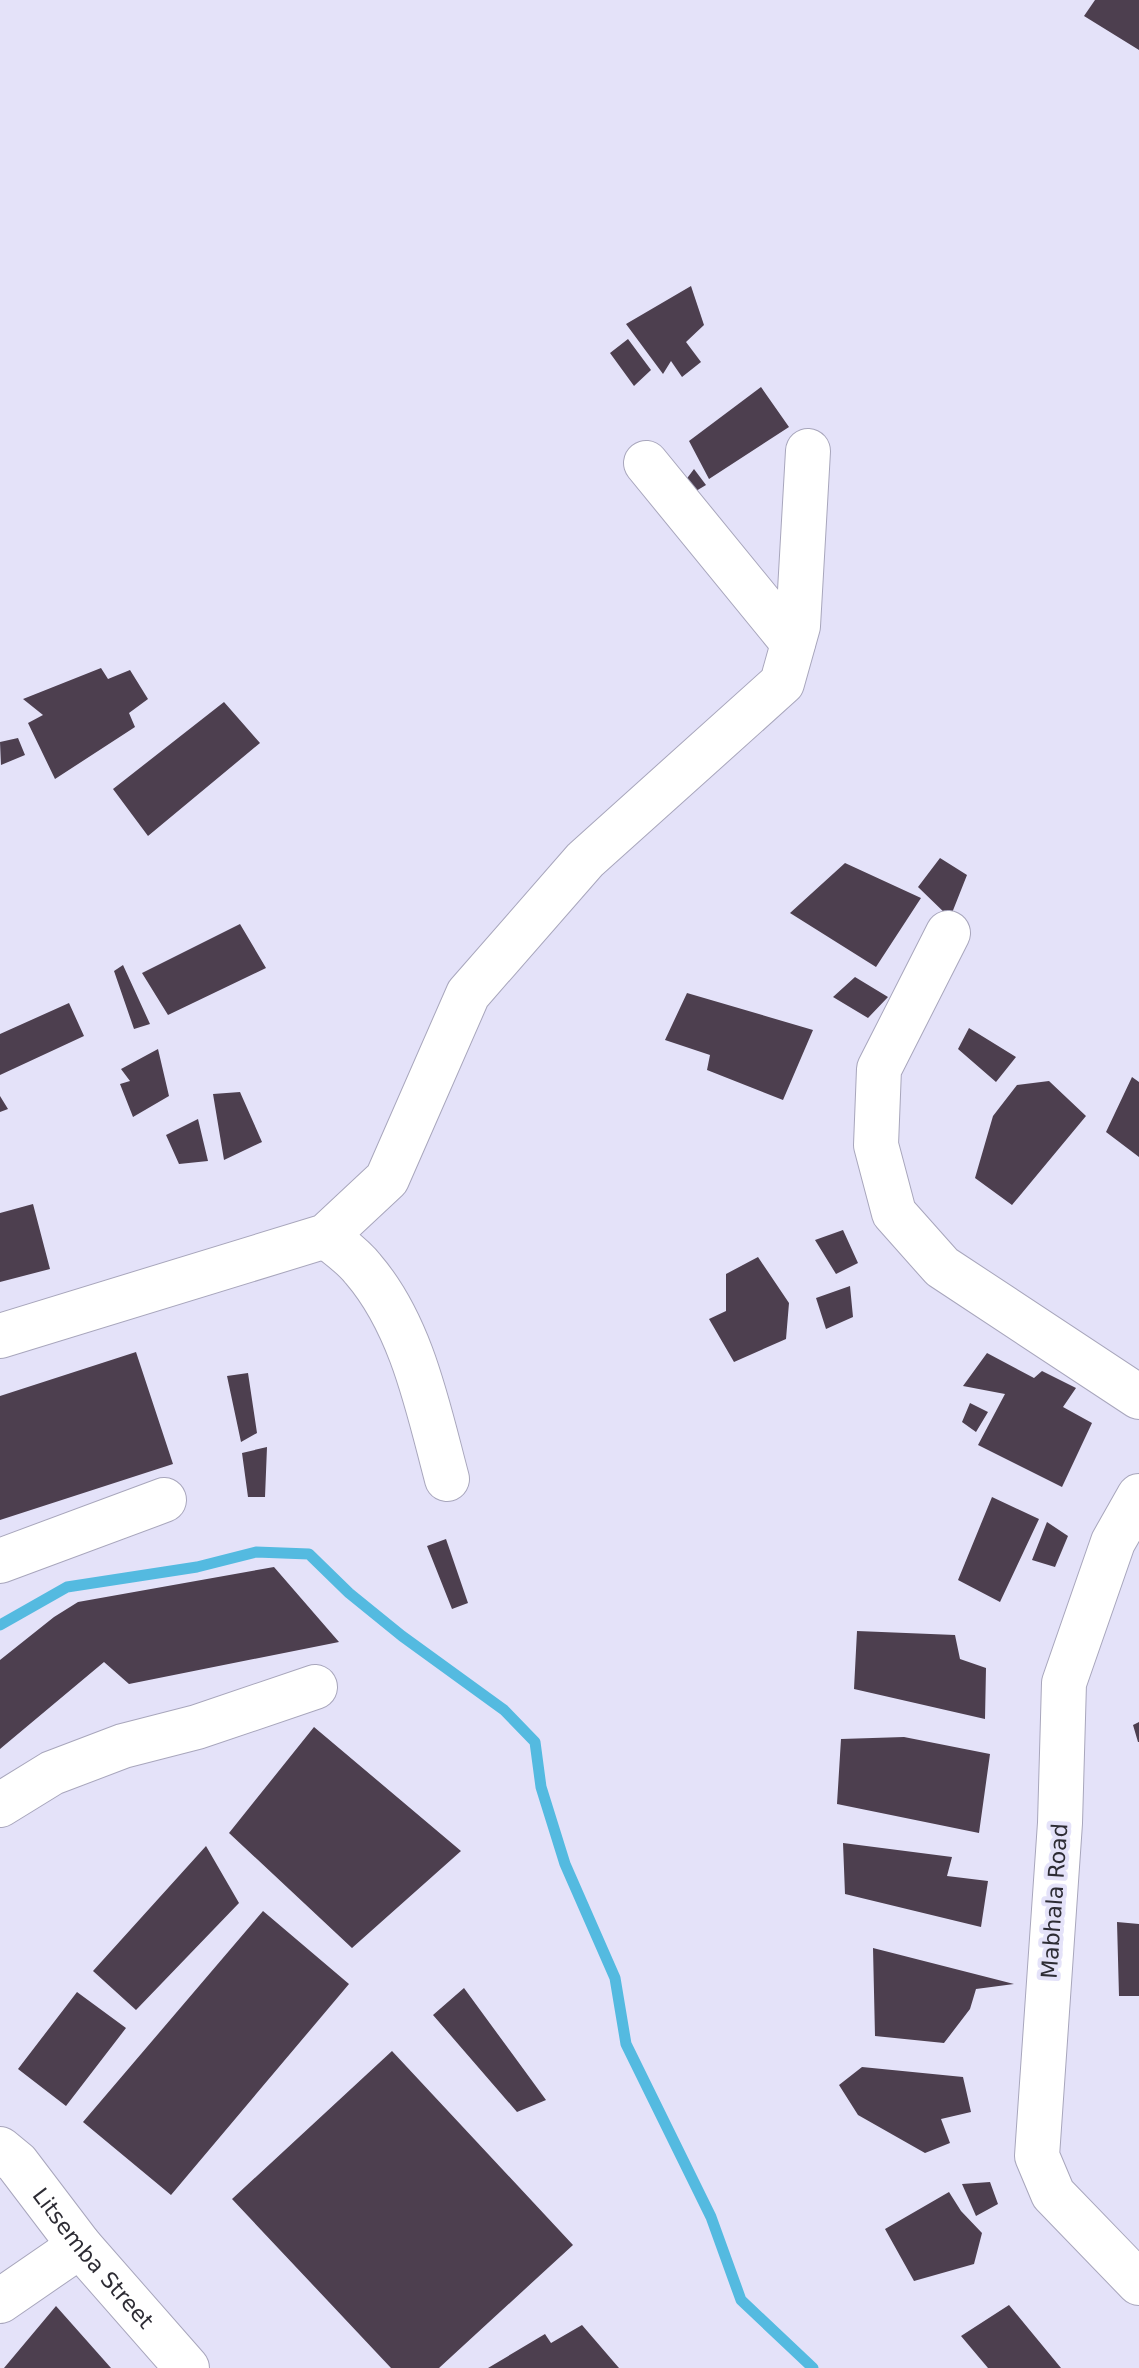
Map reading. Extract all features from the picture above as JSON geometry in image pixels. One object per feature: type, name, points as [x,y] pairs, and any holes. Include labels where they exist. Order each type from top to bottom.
[{"type":"street","points":[[0,1336],[326,1236],[387,1179],[468,994],[585,860],[782,683],[796,623],[808,451]]},
{"type":"street","points":[[646,463],[796,623]]},
{"type":"street","points":[[721,510],[796,623]]},
{"type":"street","points":[[948,933],[879,1069],[876,1145],[894,1213],[942,1267],[1139,1397]]},
{"type":"street","points":[[326,1236],[363,1268],[394,1318],[422,1385],[447,1479]]},
{"type":"street","name":"Mabhala Road","points":[[1139,1496],[1113,1542],[1064,1683],[1060,1823],[1037,2156],[1053,2194],[1139,2283]]},
{"type":"street","points":[[0,1561],[164,1500]]},
{"type":"street","points":[[0,1805],[52,1773],[123,1746],[197,1727],[315,1687]]},
{"type":"street","name":"Litsemba Street","points":[[0,2149],[17,2163],[80,2246],[187,2368]]},
{"type":"street","points":[[0,2301],[80,2246]]},
{"type":"building","points":[[1095,0],[1139,0],[1139,50],[1084,16]]},
{"type":"building","points":[[691,286],[704,325],[686,342],[701,362],[682,377],[671,361],[663,374],[626,324]]},
{"type":"building","points":[[628,339],[651,370],[634,386],[610,353]]},
{"type":"building","points":[[761,387],[789,427],[709,479],[689,441]]},
{"type":"building","points":[[694,469],[706,485],[696,491],[685,481]]},
{"type":"building","points":[[101,668],[108,679],[130,670],[148,699],[129,713],[135,727],[55,779],[28,723],[43,715],[23,699]]},
{"type":"building","points":[[224,702],[260,743],[148,836],[113,789]]},
{"type":"building","points":[[18,738],[25,755],[1,765],[0,742]]},
{"type":"building","points":[[940,858],[967,875],[950,918],[918,887]]},
{"type":"building","points":[[845,863],[921,898],[876,967],[790,913]]},
{"type":"building","points":[[240,924],[266,968],[168,1015],[142,973]]},
{"type":"building","points":[[123,965],[150,1024],[134,1029],[114,971]]},
{"type":"building","points":[[855,977],[888,997],[868,1018],[833,997]]},
{"type":"building","points":[[687,993],[813,1030],[783,1100],[707,1070],[710,1055],[665,1040]]},
{"type":"building","points":[[69,1003],[84,1036],[0,1075],[0,1034]]},
{"type":"building","points":[[969,1028],[1016,1057],[996,1082],[958,1049]]},
{"type":"building","points":[[158,1049],[169,1096],[133,1117],[120,1084],[130,1081],[121,1069]]},
{"type":"building","points":[[1132,1077],[1139,1082],[1139,1157],[1106,1132]]},
{"type":"building","points":[[1049,1081],[1086,1116],[1012,1205],[975,1178],[993,1116],[1017,1085]]},
{"type":"building","points":[[240,1092],[262,1142],[224,1160],[213,1094]]},
{"type":"building","points":[[0,1096],[8,1109],[0,1112]]},
{"type":"building","points":[[198,1119],[208,1161],[179,1164],[166,1135]]},
{"type":"building","points":[[33,1204],[50,1269],[0,1282],[0,1213]]},
{"type":"building","points":[[843,1230],[858,1263],[836,1274],[815,1240]]},
{"type":"building","points":[[758,1257],[789,1303],[786,1339],[734,1362],[709,1319],[726,1311],[726,1274]]},
{"type":"building","points":[[850,1286],[853,1317],[826,1329],[816,1298]]},
{"type":"building","points":[[136,1352],[173,1464],[0,1520],[0,1396]]},
{"type":"building","points":[[987,1353],[1034,1378],[1042,1371],[1076,1388],[1063,1407],[1092,1423],[1062,1487],[978,1445],[1005,1394],[963,1386]]},
{"type":"building","points":[[248,1373],[257,1433],[241,1442],[227,1376]]},
{"type":"building","points":[[970,1403],[988,1412],[976,1432],[962,1422]]},
{"type":"building","points":[[267,1447],[265,1497],[248,1497],[242,1453]]},
{"type":"building","points":[[992,1497],[1039,1519],[1000,1602],[958,1580]]},
{"type":"building","points":[[1047,1522],[1068,1536],[1055,1567],[1032,1560]]},
{"type":"building","points":[[446,1539],[468,1603],[452,1609],[427,1546]]},
{"type":"building","points":[[274,1567],[339,1642],[129,1684],[104,1662],[0,1749],[0,1660],[54,1617],[78,1602]]},
{"type":"building","points":[[857,1631],[955,1635],[960,1659],[986,1668],[985,1719],[854,1689]]},
{"type":"building","points":[[1139,1722],[1139,1742],[1138,1742],[1133,1725]]},
{"type":"building","points":[[314,1727],[461,1851],[352,1948],[229,1833]]},
{"type":"building","points":[[904,1737],[990,1754],[979,1833],[837,1804],[841,1739]]},
{"type":"building","points":[[843,1843],[952,1857],[947,1876],[988,1881],[981,1927],[845,1894]]},
{"type":"building","points":[[206,1846],[239,1903],[136,2010],[93,1971]]},
{"type":"building","points":[[263,1911],[349,1984],[171,2195],[83,2122]]},
{"type":"building","points":[[1117,1922],[1139,1924],[1139,1996],[1119,1996]]},
{"type":"building","points":[[873,1948],[1014,1984],[976,1989],[970,2009],[944,2043],[875,2036]]},
{"type":"building","points":[[464,1988],[546,2100],[517,2112],[433,2015]]},
{"type":"building","points":[[77,1992],[126,2028],[66,2106],[18,2069]]},
{"type":"building","points":[[392,2051],[573,2245],[439,2368],[391,2368],[232,2199]]},
{"type":"building","points":[[862,2067],[963,2077],[971,2112],[941,2119],[950,2143],[925,2153],[858,2115],[839,2085]]},
{"type":"building","points":[[990,2182],[998,2204],[976,2216],[962,2184]]},
{"type":"building","points":[[949,2192],[961,2211],[982,2233],[974,2264],[914,2281],[885,2229]]},
{"type":"building","points":[[1009,2305],[1061,2368],[988,2368],[961,2336]]},
{"type":"building","points":[[56,2306],[111,2368],[4,2368]]},
{"type":"building","points":[[582,2325],[619,2368],[488,2368],[545,2334],[551,2343]]},
{"type":"waterway","points":[[0,1625],[67,1587],[197,1567],[256,1552],[309,1554],[349,1593],[402,1636],[504,1710],[535,1742],[541,1787],[565,1864],[615,1978],[626,2044],[711,2217],[741,2300],[813,2368]]}]
